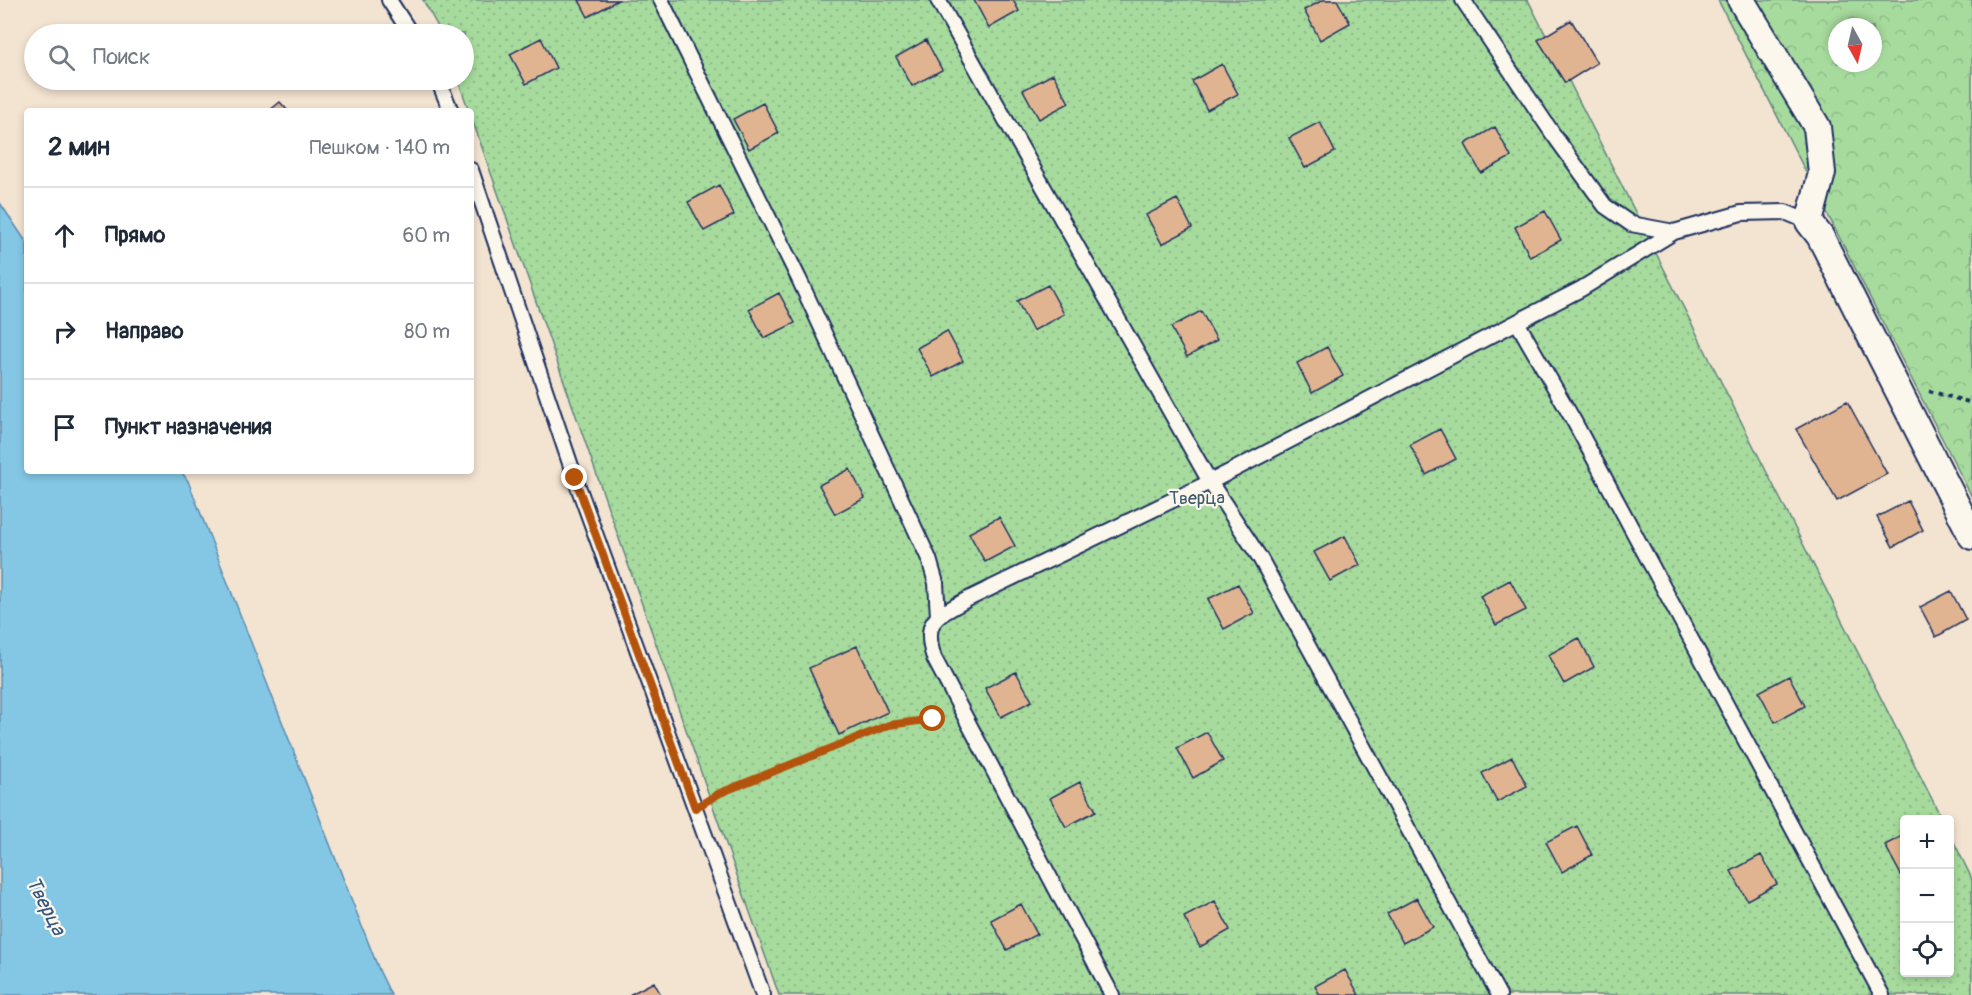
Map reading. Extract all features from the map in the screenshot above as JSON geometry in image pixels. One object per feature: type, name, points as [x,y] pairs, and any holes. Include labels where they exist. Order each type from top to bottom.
[{"type":"street","points":[[1741,0],[1817,127],[1822,173],[1809,222],[1820,236],[1972,536]]},
{"type":"lane","points":[[389,0],[405,24]]},
{"type":"lane","points":[[661,0],[799,279],[929,559],[936,584],[938,616]]},
{"type":"lane","points":[[938,0],[1210,482],[1260,558],[1499,995]]},
{"type":"lane","points":[[1463,0],[1553,134],[1605,206],[1631,224],[1674,232]]},
{"type":"lane","points":[[442,90],[450,108]]},
{"type":"lane","points":[[474,179],[575,478],[764,995]]},
{"type":"lane","points":[[1112,995],[934,658],[929,641],[931,626],[938,616],[966,600],[1210,482],[1581,289],[1674,232],[1741,213],[1785,212],[1809,222]]},
{"type":"lane","points":[[1517,322],[1575,423],[1882,995]]},
{"type":"path","points":[[695,808],[720,793],[889,725],[933,719],[958,703]]},
{"type":"green space","name":"Тверца","points":[[423,0],[1528,0],[1940,815],[1900,815],[1900,977],[1954,977],[1954,842],[1972,879],[1972,995],[779,995],[474,125],[474,108],[468,108],[462,90],[474,90],[474,24],[436,24]]},
{"type":"green space","points":[[1718,0],[1972,0],[1972,497]]},
{"type":"water","points":[[0,203],[24,239],[24,474],[183,474],[188,481],[379,970],[391,995],[0,995]]},
{"type":"building","points":[[579,0],[618,0],[588,17]]},
{"type":"building","points":[[974,0],[1013,0],[1019,11],[989,28]]},
{"type":"building","points":[[1323,0],[1337,0],[1350,23],[1320,40],[1304,10]]},
{"type":"building","points":[[1571,20],[1597,63],[1565,83],[1538,40]]},
{"type":"building","points":[[541,38],[556,68],[526,84],[510,54]]},
{"type":"building","points":[[926,40],[942,70],[912,86],[896,57]]},
{"type":"building","points":[[1222,64],[1238,94],[1207,110],[1192,81]]},
{"type":"building","points":[[1053,74],[1069,103],[1039,119],[1023,90]]},
{"type":"building","points":[[280,102],[285,108],[273,108]]},
{"type":"building","points":[[763,103],[779,133],[749,149],[733,119]]},
{"type":"building","points":[[1320,122],[1335,152],[1305,168],[1289,138]]},
{"type":"building","points":[[1495,127],[1511,157],[1481,173],[1465,144]]},
{"type":"building","points":[[719,185],[734,215],[704,231],[688,202]]},
{"type":"building","points":[[1177,199],[1192,228],[1162,244],[1146,215]]},
{"type":"building","points":[[1545,211],[1561,240],[1530,257],[1515,227]]},
{"type":"building","points":[[1048,285],[1064,314],[1033,331],[1017,301]]},
{"type":"building","points":[[779,293],[795,323],[764,338],[749,309]]},
{"type":"building","points":[[1201,311],[1217,340],[1187,357],[1171,327]]},
{"type":"building","points":[[947,331],[963,361],[933,377],[917,348]]},
{"type":"building","points":[[1327,347],[1343,376],[1312,393],[1297,363]]},
{"type":"building","points":[[1847,401],[1887,474],[1837,501],[1796,429]]},
{"type":"building","points":[[1440,429],[1456,459],[1426,475],[1410,445]]},
{"type":"building","points":[[850,469],[865,498],[835,514],[819,485]]},
{"type":"building","points":[[1908,501],[1923,530],[1893,547],[1877,517]]},
{"type":"building","points":[[999,517],[1015,546],[985,562],[969,533]]},
{"type":"building","points":[[1345,536],[1360,565],[1330,581],[1314,552]]},
{"type":"building","points":[[1510,580],[1526,610],[1496,625],[1480,596]]},
{"type":"building","points":[[1238,584],[1254,613],[1224,629],[1208,599]]},
{"type":"building","points":[[1951,591],[1966,620],[1936,637],[1920,607]]},
{"type":"building","points":[[1579,638],[1594,667],[1564,684],[1548,655]]},
{"type":"building","points":[[857,646],[888,712],[839,735],[809,668]]},
{"type":"building","points":[[1016,672],[1032,701],[1001,717],[985,688]]},
{"type":"building","points":[[1789,676],[1805,706],[1775,722],[1759,692]]},
{"type":"building","points":[[1207,732],[1223,761],[1193,778],[1177,748]]},
{"type":"building","points":[[1512,757],[1527,786],[1497,802],[1482,773]]},
{"type":"building","points":[[1080,782],[1096,811],[1066,827],[1050,798]]},
{"type":"building","points":[[1577,826],[1592,855],[1562,872],[1546,842]]},
{"type":"building","points":[[1900,837],[1900,873],[1885,845]]},
{"type":"building","points":[[1761,855],[1777,884],[1747,900],[1731,871]]},
{"type":"building","points":[[1417,898],[1433,927],[1403,943],[1387,914]]},
{"type":"building","points":[[1215,901],[1230,930],[1200,947],[1184,917]]},
{"type":"building","points":[[1021,904],[1037,934],[1007,950],[991,920]]},
{"type":"building","points":[[1345,970],[1359,995],[1320,995],[1315,986]]},
{"type":"building","points":[[654,982],[661,995],[629,995]]},
{"type":"route","points":[[575,478],[695,808],[720,793],[889,725],[933,719]]}]
